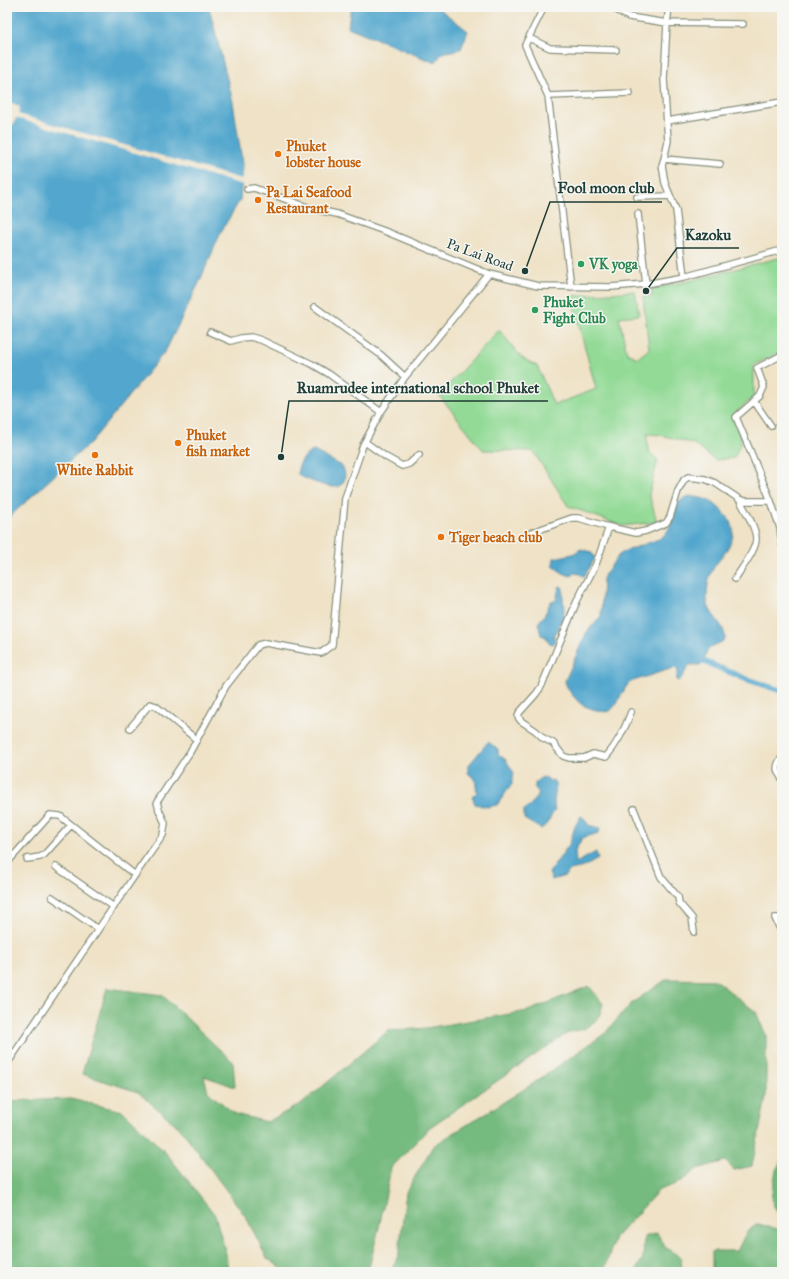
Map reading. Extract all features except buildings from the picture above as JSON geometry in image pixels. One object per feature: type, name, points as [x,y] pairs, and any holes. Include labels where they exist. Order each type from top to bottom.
[{"type":"street","points":[[544,7],[525,45],[548,96],[571,287]]},
{"type":"street","points":[[611,7],[629,17],[667,23],[743,24]]},
{"type":"street","points":[[669,7],[664,79],[668,141],[662,165],[665,183],[676,210],[684,277]]},
{"type":"street","points":[[529,38],[550,48],[616,50]]},
{"type":"street","points":[[548,96],[630,93]]},
{"type":"street","points":[[667,121],[782,102]]},
{"type":"street","points":[[664,160],[720,164]]},
{"type":"street","name":"Pa Lai Road","points":[[247,189],[254,188],[313,209],[337,214],[387,232],[489,274],[538,286],[611,288],[646,284],[684,277],[782,250]]},
{"type":"street","points":[[638,197],[670,196]]},
{"type":"street","points":[[638,214],[646,284]]},
{"type":"street","points":[[7,1064],[135,875],[164,835],[165,823],[157,802],[190,752],[226,686],[258,645],[266,643],[321,653],[332,646],[346,498],[365,442],[381,412],[406,377],[489,274]]},
{"type":"street","points":[[315,307],[381,355],[406,377]]},
{"type":"street","points":[[210,332],[231,341],[251,337],[261,340],[312,364],[329,374],[381,412]]},
{"type":"street","points":[[782,355],[757,368],[764,387],[760,396],[736,417],[771,501],[780,528],[782,544]]},
{"type":"street","points":[[754,401],[771,426]]},
{"type":"street","points":[[365,442],[402,466],[408,464],[419,455]]},
{"type":"street","points":[[527,534],[572,518],[579,518],[636,533],[646,531],[664,524],[670,517],[678,490],[684,480],[688,477],[705,479],[715,483],[744,501],[771,501]]},
{"type":"street","points":[[735,579],[754,547],[756,539],[753,528],[740,499]]},
{"type":"street","points":[[609,527],[596,564],[577,601],[541,687],[519,713],[518,717],[543,738],[553,743],[563,756],[569,758],[584,758],[593,754],[606,757],[624,730],[631,712]]},
{"type":"street","points":[[130,728],[150,704],[152,704],[197,740]]},
{"type":"street","points":[[782,761],[780,760],[776,766],[782,779]]},
{"type":"street","points":[[634,809],[661,877],[678,897],[680,903],[692,918],[694,932]]},
{"type":"street","points":[[7,863],[50,815],[60,816],[135,875]]},
{"type":"street","points":[[27,859],[44,855],[71,825]]},
{"type":"street","points":[[56,867],[114,907]]},
{"type":"street","points":[[52,897],[98,929]]},
{"type":"street","points":[[782,918],[775,918],[782,933]]},
{"type":"green space","points":[[782,257],[782,351],[754,365],[754,397],[732,416],[742,440],[734,458],[715,460],[694,444],[661,435],[647,434],[648,450],[658,460],[649,494],[657,522],[622,526],[568,506],[533,451],[483,450],[439,395],[499,330],[522,358],[537,366],[554,405],[596,389],[571,296],[635,291],[639,315],[619,317],[627,353],[638,358],[649,349],[643,297],[653,296],[651,289],[689,281]]},
{"type":"green space","points":[[667,979],[715,980],[756,1012],[766,1036],[766,1098],[752,1166],[734,1170],[725,1161],[697,1169],[681,1182],[659,1190],[615,1238],[605,1268],[607,1272],[391,1272],[399,1253],[406,1192],[433,1146],[531,1085],[604,1034],[632,1003]]},
{"type":"green space","points":[[589,986],[603,1004],[598,1019],[584,1029],[569,1032],[430,1127],[391,1168],[369,1268],[362,1272],[286,1272],[267,1258],[246,1217],[181,1129],[138,1092],[82,1074],[107,988],[162,995],[233,1062],[235,1087],[204,1076],[208,1092],[235,1114],[267,1122],[303,1103],[388,1031],[426,1028],[528,1011]]},
{"type":"green space","points":[[70,1099],[123,1111],[167,1154],[215,1215],[226,1254],[228,1272],[7,1272],[7,1101]]},
{"type":"green space","points":[[782,1160],[782,1213],[777,1212],[771,1199],[776,1170]]},
{"type":"green space","points":[[758,1224],[782,1230],[782,1272],[712,1272],[712,1251],[737,1251],[747,1231]]},
{"type":"green space","points":[[657,1233],[665,1247],[680,1257],[683,1272],[635,1272],[643,1258],[644,1237]]},
{"type":"water","points":[[7,7],[209,7],[233,102],[243,168],[240,200],[222,230],[198,285],[166,350],[92,441],[7,519]]},
{"type":"water","points":[[351,7],[437,7],[468,31],[461,49],[442,53],[435,63],[348,27]]},
{"type":"water","points":[[314,451],[342,466],[345,476],[341,485],[334,487],[326,486],[298,474],[302,460]]},
{"type":"water","points":[[689,496],[705,499],[716,505],[730,520],[733,529],[731,542],[711,574],[707,592],[708,604],[722,628],[725,639],[707,651],[702,664],[690,665],[682,678],[678,681],[676,680],[678,672],[677,669],[673,668],[630,682],[613,709],[610,711],[600,711],[583,705],[571,693],[565,681],[586,633],[601,616],[603,579],[605,574],[618,556],[623,552],[659,539],[664,535],[670,526],[675,510],[680,501]]},
{"type":"water","points":[[581,549],[591,552],[595,558],[584,577],[575,573],[570,576],[553,566],[554,558],[573,554]]},
{"type":"water","points":[[561,586],[563,588],[563,602],[565,606],[562,621],[558,626],[559,629],[554,635],[554,644],[549,643],[546,637],[541,635],[538,623],[544,616],[551,601],[556,601],[559,587]]},
{"type":"water","points":[[488,742],[498,749],[498,754],[506,760],[514,773],[512,784],[497,805],[487,807],[475,804],[472,797],[477,792],[475,779],[468,773],[468,766]]},
{"type":"water","points":[[543,777],[550,781],[553,780],[556,785],[554,803],[555,811],[546,825],[541,829],[524,819],[524,810],[529,807],[539,793],[535,788],[535,784]]},
{"type":"water","points":[[581,816],[586,820],[588,825],[600,828],[599,833],[582,838],[575,851],[576,863],[596,852],[598,859],[584,867],[570,870],[565,876],[552,880],[549,873],[570,843],[575,826]]},
{"type":"pier","points":[[9,103],[20,107],[18,114],[244,180],[243,185],[16,118],[13,125],[7,123],[7,110]]},
{"type":"waterway","points":[[703,661],[746,679],[782,691]]},
{"type":"place","name":"Phuket lobster house","points":[[278,154]]},
{"type":"place","name":"Pa Lai Seafood Restaurant","points":[[258,200]]},
{"type":"place","name":"VK yoga","points":[[581,264]]},
{"type":"place","name":"Fool moon club","points":[[525,271]]},
{"type":"place","name":"Kazoku","points":[[646,291]]},
{"type":"place","name":"Phuket Fight Club","points":[[535,310]]},
{"type":"place","name":"Phuket fish market","points":[[178,443]]},
{"type":"place","name":"White Rabbit","points":[[95,455]]},
{"type":"place","name":"Ruamrudee international school Phuket","points":[[281,457]]},
{"type":"place","name":"Tiger beach club","points":[[441,537]]}]
